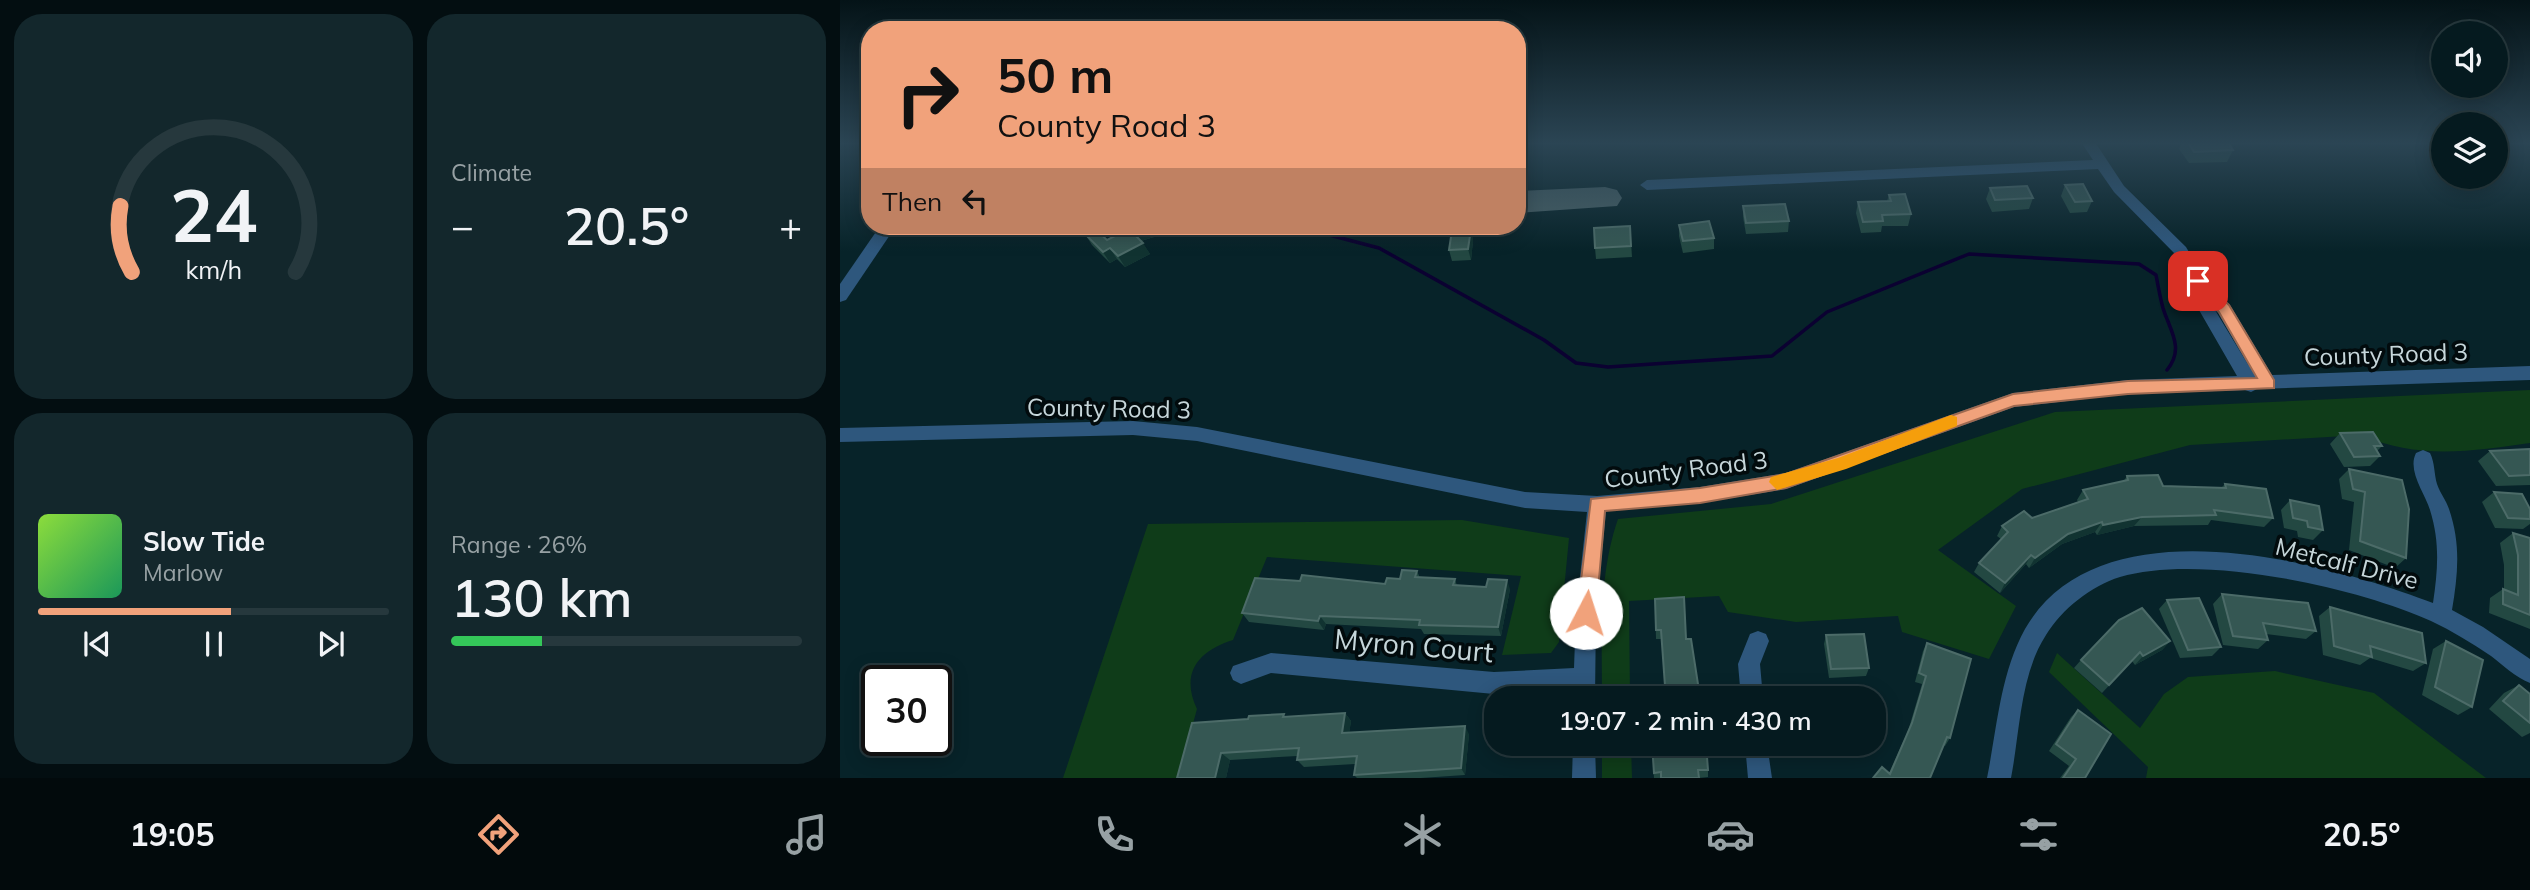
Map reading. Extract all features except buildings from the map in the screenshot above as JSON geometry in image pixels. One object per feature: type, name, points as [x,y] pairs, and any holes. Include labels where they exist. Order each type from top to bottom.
[{"type":"street","points":[[1647,185],[1792,178]]},
{"type":"street","points":[[2111,178],[2181,251],[2198,281],[2207,310],[2260,384]]},
{"type":"street","points":[[840,296],[882,235]]},
{"type":"street","name":"County Road 3","points":[[840,435],[1146,429],[1197,434],[1525,500],[1597,504],[1700,495],[1786,481],[2013,400],[2128,387],[2530,373]]},
{"type":"street","points":[[2423,458],[2428,485],[2442,515],[2448,541],[2449,565],[2441,616]]},
{"type":"street","points":[[1584,686],[1586,613],[1597,504]]},
{"type":"street","name":"Metcalf Drive","points":[[1999,778],[2017,686],[2031,638],[2057,606],[2090,579],[2132,566],[2211,562],[2307,575],[2441,616],[2503,651],[2530,672]]},
{"type":"street","points":[[1751,686],[1749,664],[1758,641]]},
{"type":"street","name":"Myron Court","points":[[1241,673],[1271,663],[1548,686]]},
{"type":"street","points":[[1584,756],[1584,778]]},
{"type":"street","points":[[1757,756],[1760,778]]},
{"type":"green space","points":[[2530,390],[2530,443],[2466,451],[2424,451],[2382,443],[2362,435],[2190,445],[2022,489],[1938,550],[2016,606],[1989,659],[1902,632],[1898,616],[1796,622],[1728,612],[1719,596],[1629,601],[1630,686],[1602,686],[1604,585],[1618,519],[1771,504],[2055,412]]},
{"type":"green space","points":[[1462,520],[1569,538],[1559,642],[1551,653],[1502,655],[1521,576],[1267,557],[1233,640],[1210,650],[1196,665],[1192,674],[1192,696],[1197,709],[1178,778],[1063,778],[1148,524]]},
{"type":"green space","points":[[2057,653],[2140,728],[2164,694],[2188,677],[2275,671],[2374,693],[2486,778],[2146,778],[2148,767],[2049,672]]},
{"type":"green space","points":[[1602,756],[1631,756],[1632,778],[1602,778]]},
{"type":"waterway","points":[[1329,235],[1379,248],[1544,340],[1576,363],[1608,367],[1772,356],[1827,312],[1969,254],[2139,264],[2156,275],[2163,308],[2174,339],[2175,354],[2167,370]]},
{"type":"taxiway","points":[[1526,202],[1605,198]]},
{"type":"slow traffic","points":[[1777,482],[1840,464],[1951,421]]},
{"type":"route","points":[[1586,613],[1597,504],[1700,495],[1786,481],[1840,464],[2013,400],[2128,387],[2269,384],[2224,309],[2198,281]]}]
